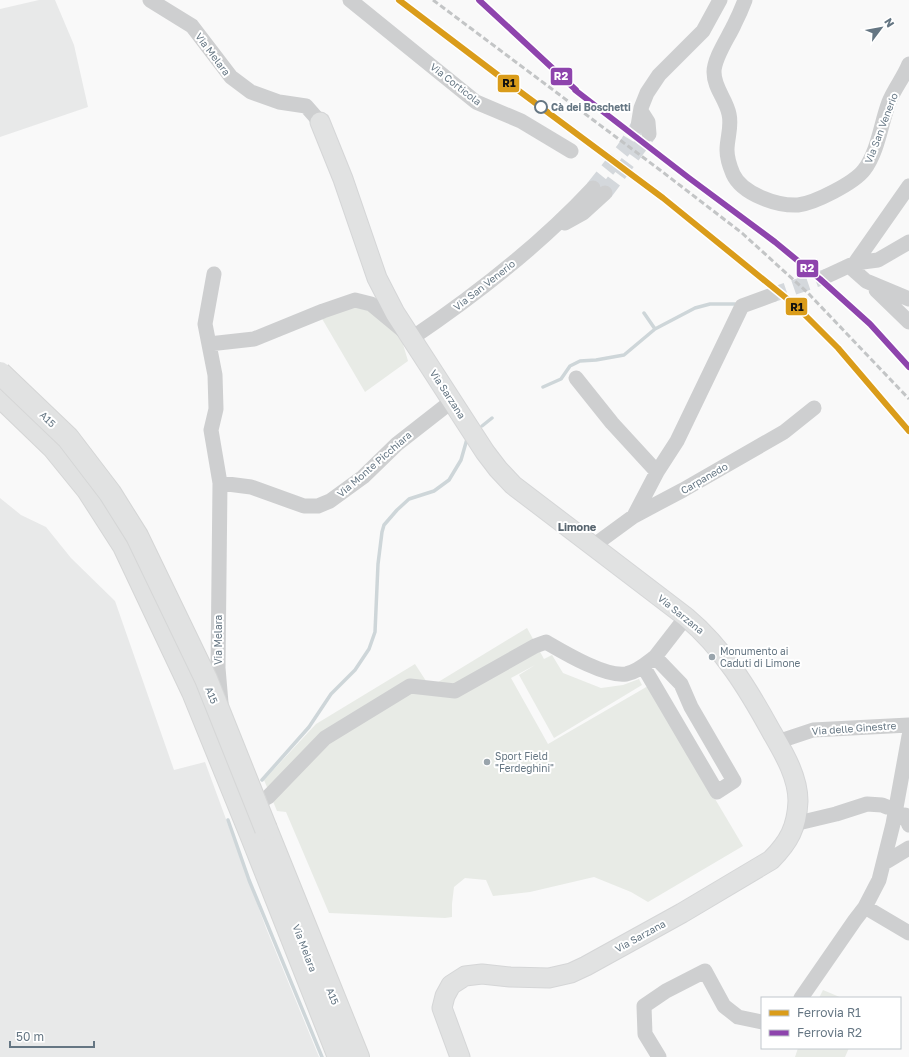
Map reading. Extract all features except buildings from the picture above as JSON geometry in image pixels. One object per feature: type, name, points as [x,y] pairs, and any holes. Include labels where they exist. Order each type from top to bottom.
[{"type":"highway","name":"A15","points":[[0,373],[68,438],[110,493],[137,536],[206,679],[358,1057]]},
{"type":"highway","name":"A15","points":[[0,396],[53,447],[83,484],[124,546],[193,692],[250,830],[339,1057]]},
{"type":"main road","name":"Via Sarzana","points":[[320,122],[343,178],[377,278],[394,313],[412,338],[485,452],[513,485],[686,617],[709,637],[750,692],[786,756],[794,777],[798,800],[790,837],[782,850],[771,860],[682,913],[586,966],[570,973],[549,978],[510,977],[482,974],[465,976],[450,985],[442,1008],[460,1057]]},
{"type":"street","name":"Via Melara","points":[[150,0],[192,26],[231,77],[251,92],[279,102],[306,106],[320,122]]},
{"type":"street","name":"Via Corticola","points":[[350,0],[476,102],[521,120],[571,151]]},
{"type":"street","points":[[644,130],[641,110],[647,93],[659,75],[704,31],[720,0]]},
{"type":"street","name":"Via San Venerio","points":[[745,0],[718,57],[714,73],[716,84],[730,115],[727,150],[730,164],[734,175],[741,185],[755,194],[780,203],[799,205],[824,196],[856,178],[869,162],[890,101],[909,64]]},
{"type":"street","points":[[852,265],[909,186]]},
{"type":"street","name":"Via San Venerio","points":[[412,338],[441,319],[504,270],[599,191]]},
{"type":"street","points":[[827,276],[852,265],[878,260],[909,242]]},
{"type":"street","points":[[852,265],[866,281],[894,306],[909,322]]},
{"type":"street","name":"Via Melara","points":[[214,274],[205,324],[215,375],[216,410],[211,430],[220,483],[218,668],[224,742],[347,1057]]},
{"type":"street","points":[[866,281],[909,299]]},
{"type":"street","points":[[634,516],[657,472],[677,441],[742,306],[772,295]]},
{"type":"street","points":[[209,344],[254,339],[323,311],[355,300],[371,304],[412,338]]},
{"type":"street","points":[[576,378],[612,423],[657,472]]},
{"type":"street","name":"Via Monte Picchiara","points":[[220,483],[251,487],[304,506],[318,506],[330,501],[363,477],[397,444],[452,400]]},
{"type":"street","name":"Carpanedo","points":[[593,546],[634,516],[683,490],[784,432],[814,408]]},
{"type":"street","points":[[250,807],[268,797],[324,738],[410,686],[455,691],[535,646],[546,642],[561,651],[603,671],[616,674],[627,674],[639,669],[655,657],[686,617]]},
{"type":"street","points":[[643,666],[717,792],[734,781],[691,707],[681,684],[655,657]]},
{"type":"street","name":"Via delle Ginestre","points":[[778,742],[813,730],[909,724]]},
{"type":"street","points":[[802,997],[865,907],[879,880],[898,802],[909,736]]},
{"type":"street","points":[[794,824],[836,814],[867,804],[888,807]]},
{"type":"street","points":[[884,863],[909,848]]},
{"type":"street","points":[[865,907],[909,933]]},
{"type":"street","points":[[659,1057],[646,1034],[644,1006],[666,991],[705,971],[724,1006],[738,1017],[761,1022]]},
{"type":"shaded area","points":[[39,0],[55,0],[74,45],[88,107],[0,137],[0,9]]},
{"type":"shaded area","points":[[368,305],[400,334],[408,361],[365,392],[321,317],[350,307]]},
{"type":"shaded area","points":[[0,498],[21,515],[46,527],[71,558],[115,601],[174,770],[205,762],[266,928],[319,1057],[0,1057]]},
{"type":"shaded area","name":"Sport Field \"Ferdeghini\"","points":[[527,628],[544,659],[552,655],[563,673],[601,688],[623,685],[639,679],[642,685],[554,738],[519,675],[535,665],[511,678],[548,744],[648,686],[743,846],[648,902],[631,892],[594,877],[530,892],[493,896],[486,880],[465,878],[454,887],[452,917],[445,918],[329,913],[286,812],[277,811],[264,780],[316,724],[415,664],[430,687]]},
{"type":"shaded area","points":[[823,990],[840,997],[820,997]]},
{"type":"shaded area","points":[[798,1049],[849,1049],[845,1057],[795,1057]]},
{"type":"waterway","points":[[543,387],[561,379],[570,366],[580,361],[624,355],[655,329],[695,308],[710,304],[735,304]]},
{"type":"waterway","points":[[644,313],[655,329]]},
{"type":"waterway","points":[[482,426],[492,418]]},
{"type":"waterway","points":[[262,780],[309,727],[331,694],[355,670],[369,649],[375,632],[378,564],[384,525],[409,499],[434,491],[449,480],[461,460],[467,439]]},
{"type":"waterway","points":[[228,820],[249,880],[322,1057]]},
{"type":"tunnel","points":[[593,188],[624,149],[638,126]]},
{"type":"tunnel","points":[[605,193],[649,134]]},
{"type":"tunnel","points":[[772,295],[827,276]]},
{"type":"railway","points":[[433,0],[742,233],[808,293],[909,399]]},
{"type":"railway","points":[[576,90],[689,178],[775,242],[820,279],[870,324],[909,367]]},
{"type":"rail line","name":"R1","points":[[399,0],[663,198],[796,306],[838,348],[909,431]]},
{"type":"rail line","name":"R2","points":[[479,0],[575,90],[775,242],[820,279],[870,324],[909,367]]},
{"type":"place","name":"Cà dei Boschetti","points":[[541,107]]},
{"type":"place","name":"Monumento ai Caduti di Limone","points":[[712,657]]},
{"type":"place","name":"Sport Field \"Ferdeghini\"","points":[[487,762]]},
{"type":"district","name":"Limone","points":[[577,526]]}]
